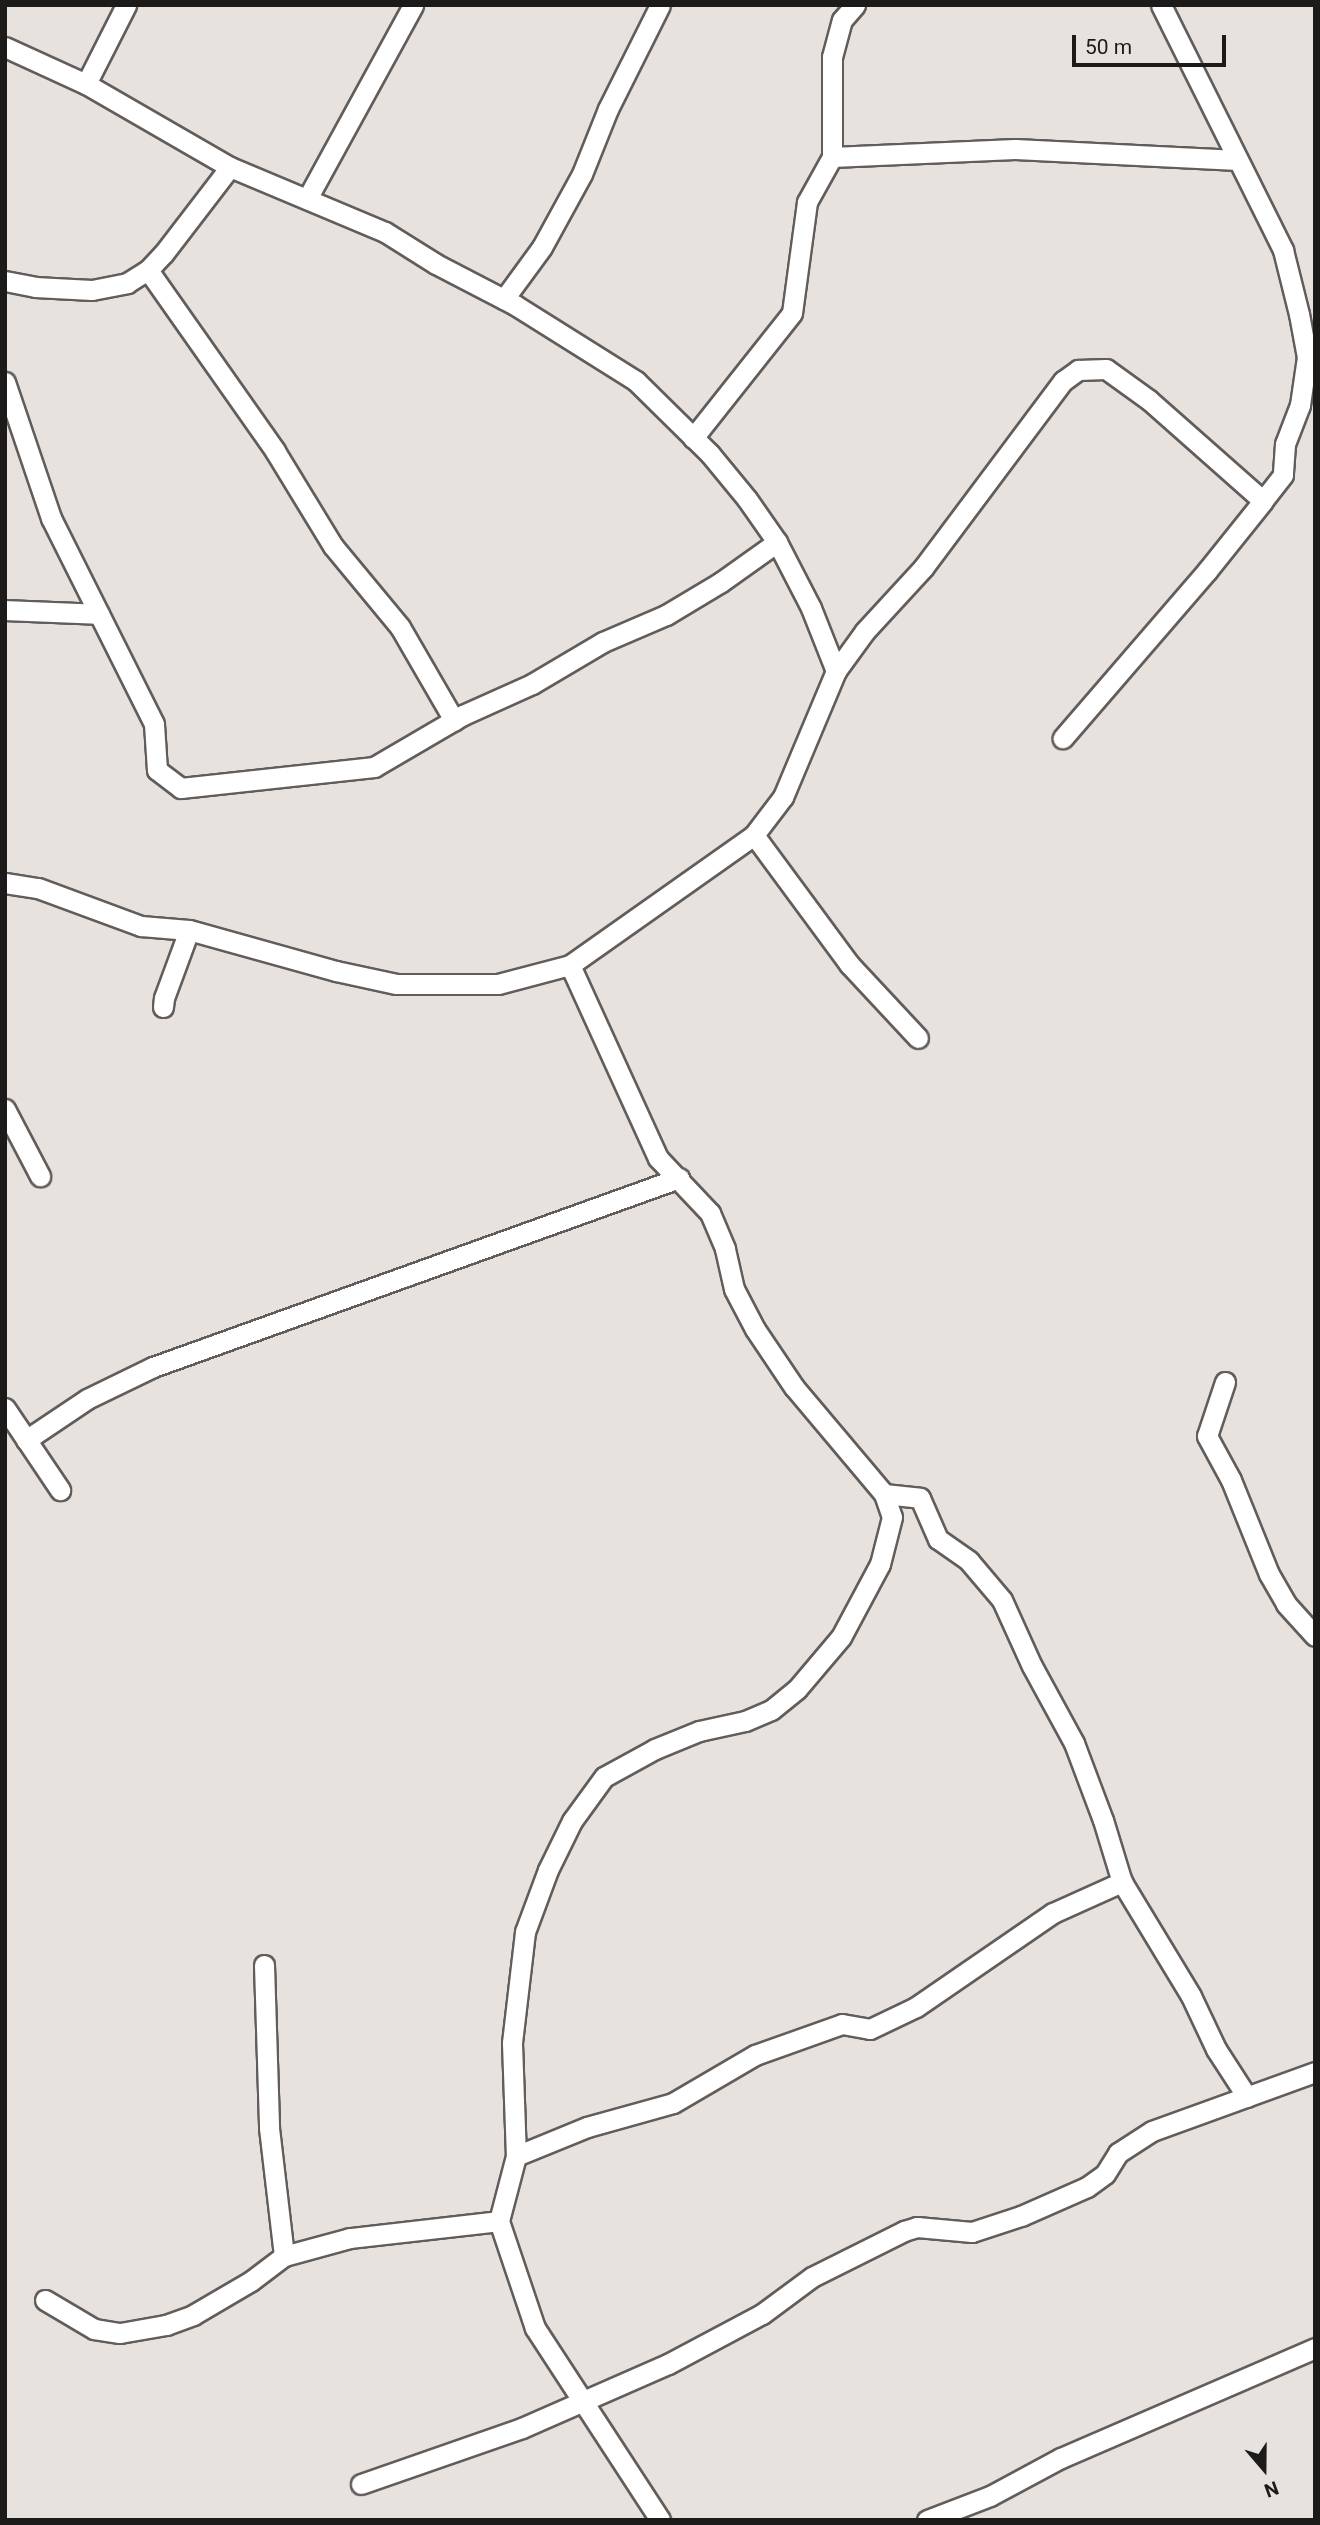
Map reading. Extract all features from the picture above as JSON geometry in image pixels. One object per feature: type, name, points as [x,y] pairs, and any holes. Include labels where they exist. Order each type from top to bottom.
[{"type":"street","points":[[86,84],[126,5]]},
{"type":"street","points":[[307,199],[413,5]]},
{"type":"street","points":[[504,299],[542,247],[582,174],[608,109],[660,5]]},
{"type":"street","points":[[693,438],[792,313],[807,202],[832,157],[832,57],[842,20],[855,5]]},
{"type":"street","points":[[1063,738],[1207,571],[1283,475],[1285,444],[1300,405],[1307,357],[1283,250],[1161,5]]},
{"type":"street","points":[[5,47],[86,84],[230,167],[327,205],[385,232],[436,264],[504,299],[636,381],[693,438],[747,499],[777,542],[811,608],[836,671]]},
{"type":"street","points":[[832,157],[1015,149],[1238,160]]},
{"type":"street","points":[[5,281],[35,287],[92,290],[127,283],[148,270],[230,167]]},
{"type":"street","points":[[148,270],[275,452],[333,546],[400,626],[454,720]]},
{"type":"street","points":[[5,883],[38,888],[141,926],[189,930],[336,971],[396,984],[498,985],[570,965],[754,835],[783,797],[836,671],[865,631],[923,568],[1063,381],[1078,370],[1106,369],[1138,392],[1262,501]]},
{"type":"street","points":[[5,382],[51,517],[153,724],[157,770],[181,788],[374,767],[454,720],[532,684],[603,642],[666,615],[721,582],[777,542]]},
{"type":"street","points":[[5,610],[99,614]]},
{"type":"street","points":[[754,835],[849,964],[918,1038]]},
{"type":"street","points":[[163,1007],[189,930]]},
{"type":"street","points":[[570,965],[658,1158],[710,1213],[725,1250],[734,1289],[755,1329],[794,1387],[884,1494],[892,1517],[880,1564],[841,1637],[797,1689],[771,1710],[745,1721],[699,1731],[604,1777],[572,1821],[548,1870],[525,1932],[513,2043],[516,2156],[499,2221],[535,2328],[660,2520]]},
{"type":"street","points":[[5,1109],[40,1175]]},
{"type":"street","points":[[26,1440],[87,1399],[153,1367],[679,1178]]},
{"type":"street","points":[[1225,1382],[1207,1436],[1231,1480],[1269,1574],[1286,1604],[1315,1636]]},
{"type":"street","points":[[5,1408],[60,1490]]},
{"type":"street","points":[[884,1494],[920,1498]]},
{"type":"street","points":[[892,1517],[920,1498]]},
{"type":"street","points":[[920,1498],[938,1539],[969,1561],[1002,1600],[1032,1667],[1074,1744],[1103,1820],[1122,1882],[1191,1996],[1216,2049],[1247,2097]]},
{"type":"street","points":[[516,2156],[587,2127],[673,2103],[755,2055],[830,2028],[842,2024],[870,2029],[916,2007],[1053,1913],[1122,1882]]},
{"type":"street","points":[[264,1965],[269,2128],[284,2256]]},
{"type":"street","points":[[360,2484],[522,2428],[679,2358],[762,2314],[812,2277],[904,2231],[917,2227],[972,2232],[1021,2216],[1087,2187],[1105,2174],[1118,2153],[1152,2131],[1315,2072]]},
{"type":"street","points":[[45,2300],[94,2329],[120,2333],[166,2325],[193,2315],[251,2281],[284,2256],[350,2238],[499,2221]]},
{"type":"street","points":[[927,2520],[990,2496],[1061,2458],[1315,2348]]}]
